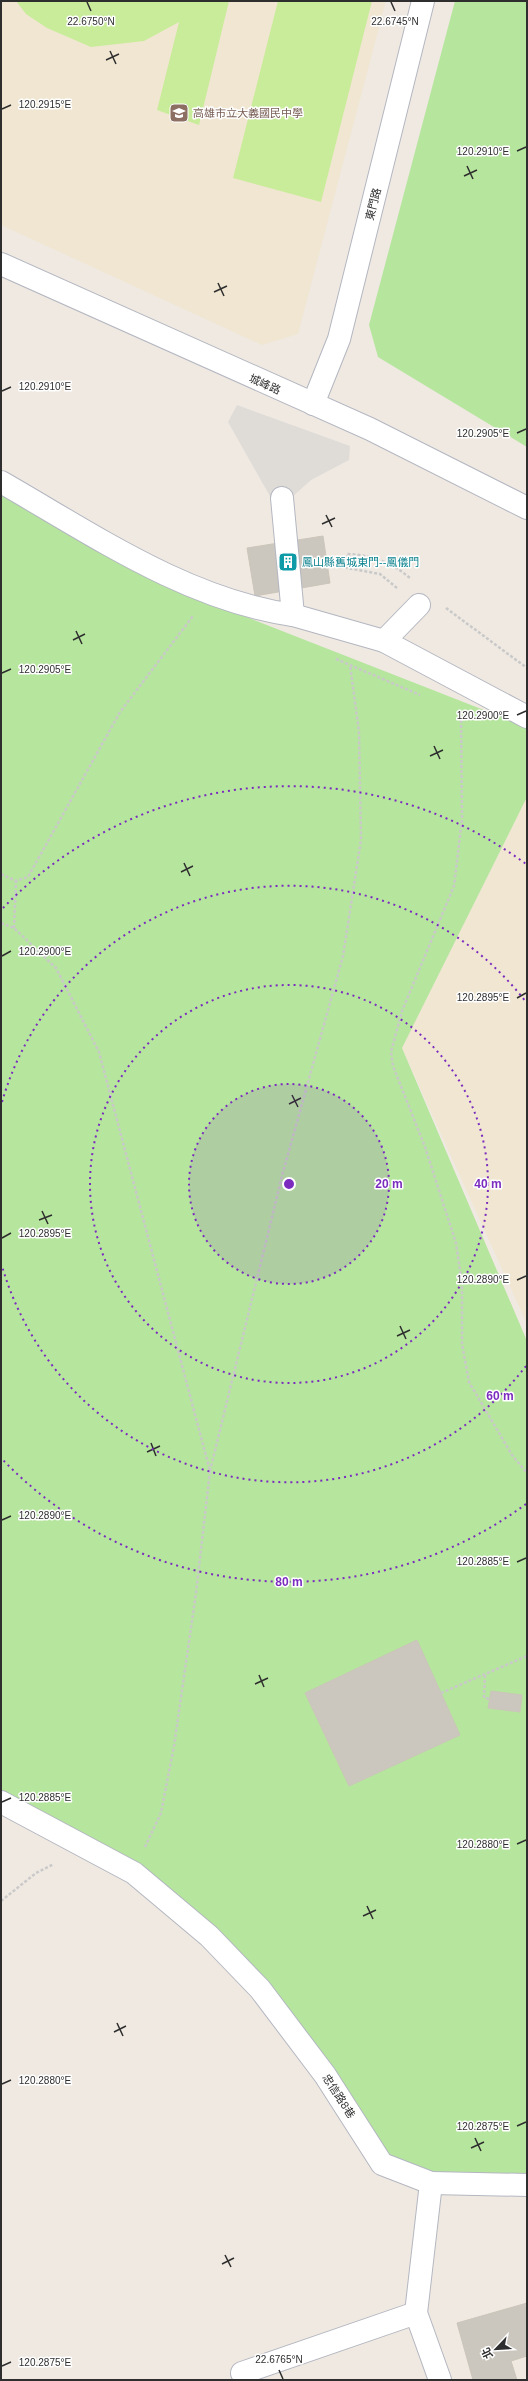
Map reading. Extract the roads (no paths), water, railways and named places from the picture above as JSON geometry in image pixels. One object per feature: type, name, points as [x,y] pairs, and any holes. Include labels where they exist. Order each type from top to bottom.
[{"type":"street","name":"東門路","points":[[313,404],[339,339],[423,1]]},
{"type":"street","name":"城峰路","points":[[1,264],[370,429],[527,508]]},
{"type":"street","points":[[1,482],[171,578],[202,588],[256,609],[293,614],[384,642],[527,717]]},
{"type":"street","points":[[282,498],[293,614]]},
{"type":"street","points":[[384,642],[411,599]]},
{"type":"street","name":"忠信路8巷","points":[[1,1802],[134,1873],[209,1936],[260,1989],[325,2075],[382,2164],[431,2183],[527,2185]]},
{"type":"street","points":[[431,2183],[416,2313],[440,2380]]},
{"type":"street","points":[[242,2373],[416,2313]]},
{"type":"place","name":"高雄市立大義國民中學","points":[[179,113]]},
{"type":"place","name":"鳳山縣舊城東門--鳳儀門","points":[[288,562]]}]
